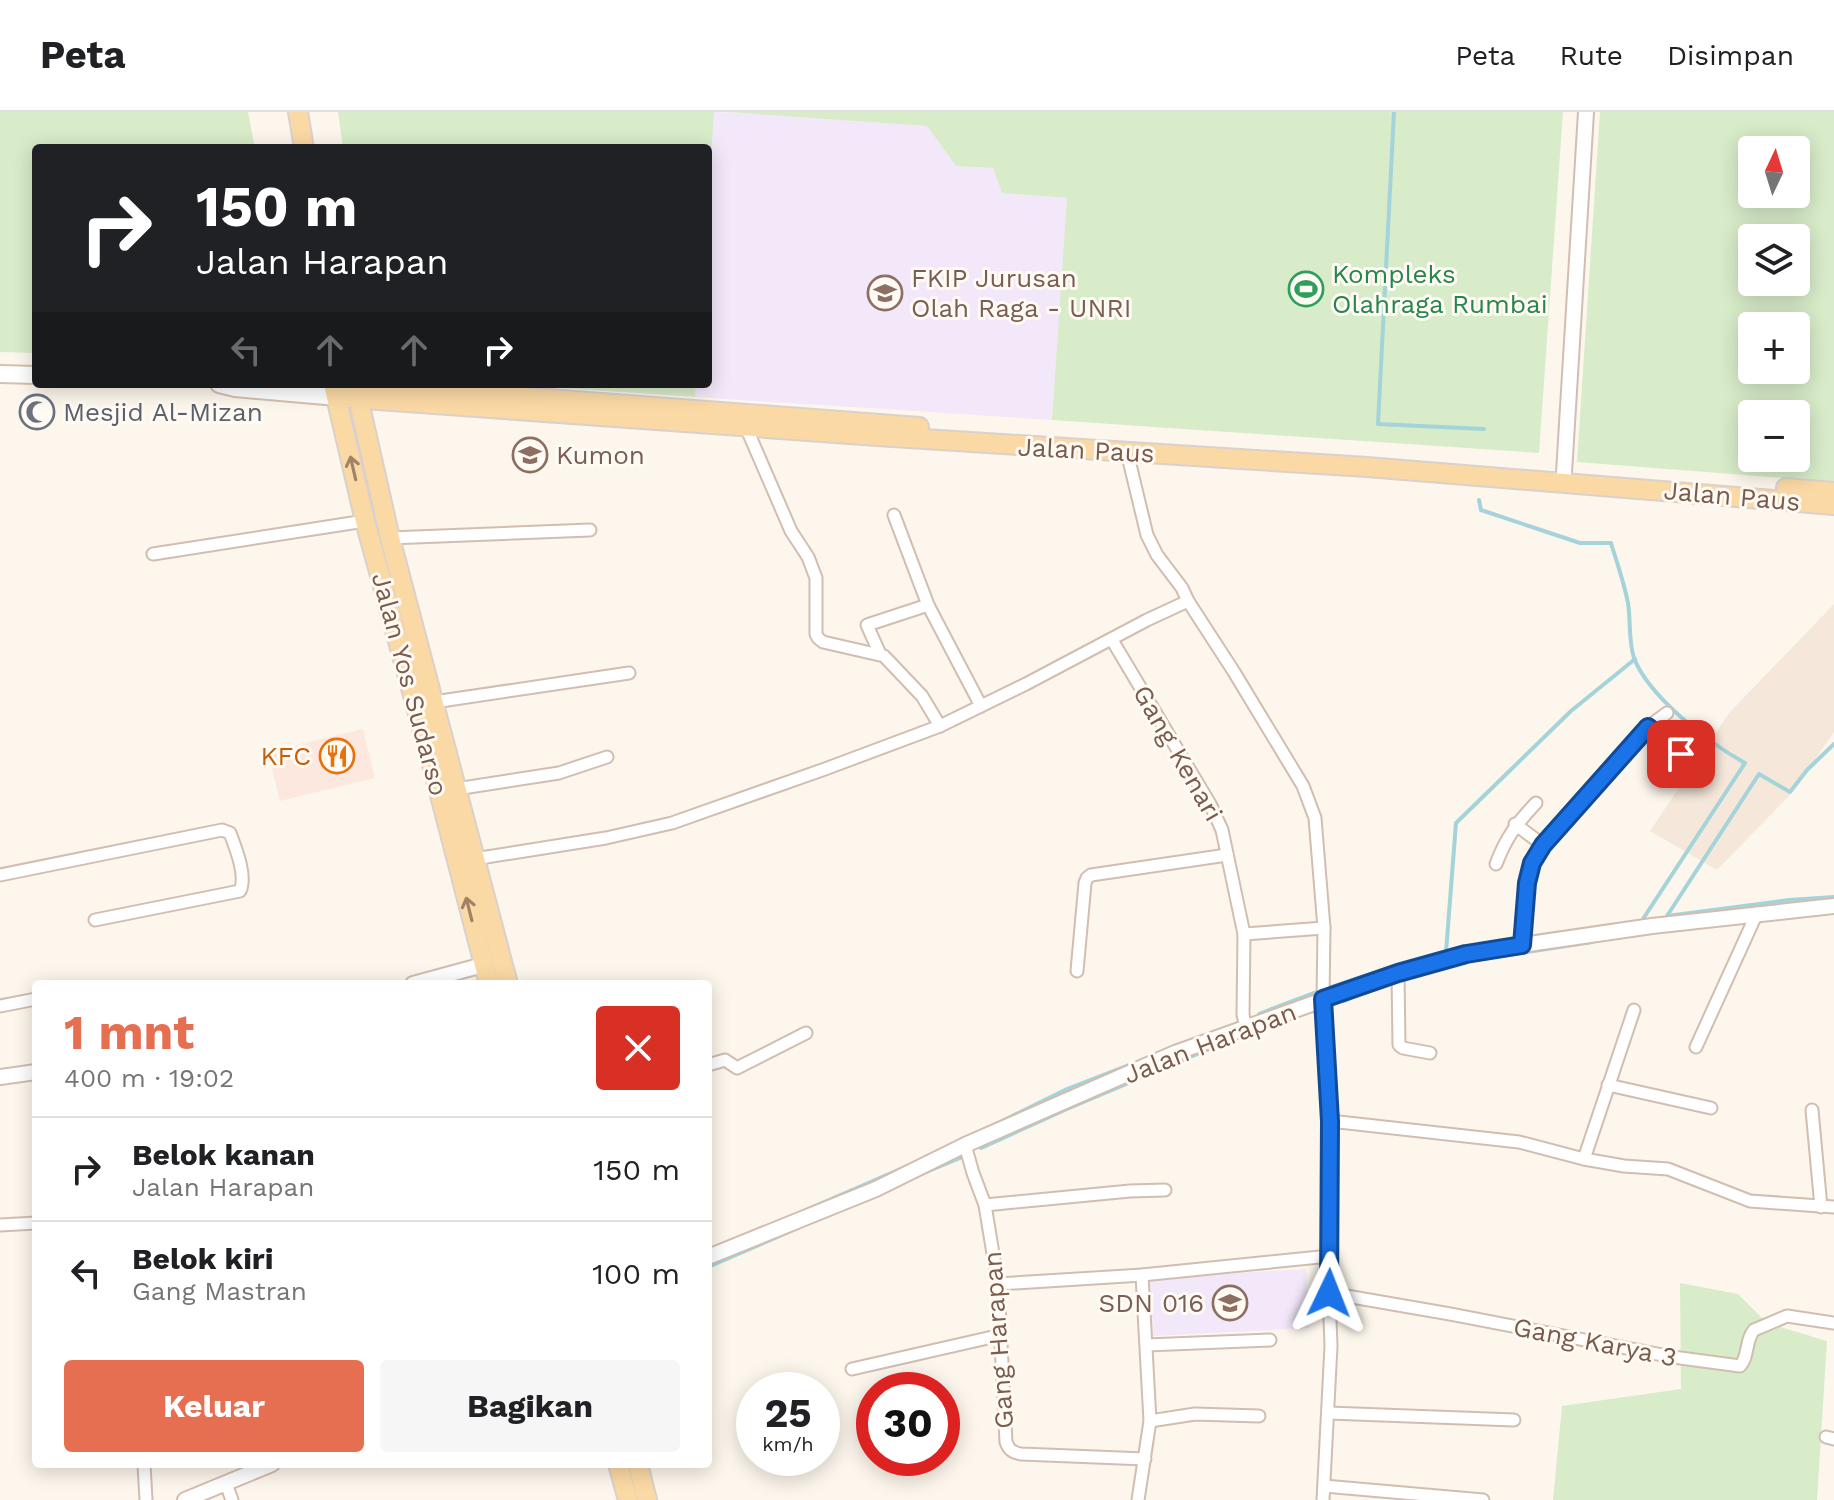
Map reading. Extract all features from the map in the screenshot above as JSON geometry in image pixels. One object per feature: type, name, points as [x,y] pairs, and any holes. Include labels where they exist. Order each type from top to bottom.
[{"type":"main road","points":[[298,112],[303,144]]},
{"type":"main road","points":[[0,374],[32,375]]},
{"type":"main road","points":[[235,388],[335,390]]},
{"type":"main road","name":"Jalan Paus","points":[[413,388],[1564,477],[1834,505]]},
{"type":"main road","name":"Jalan Paus","points":[[335,390],[746,427],[1834,492]]},
{"type":"main road","name":"Jalan Yos Sudarso","points":[[335,390],[365,521],[441,767],[488,980]]},
{"type":"main road","name":"Jalan Yos Sudarso","points":[[356,391],[390,538],[434,702],[441,767],[456,789],[507,980]]},
{"type":"main road","points":[[628,1500],[620,1470],[639,1468],[647,1500]]},
{"type":"street","points":[[1564,477],[1586,112]]},
{"type":"street","points":[[746,427],[791,531],[808,557],[816,578],[818,638],[823,642],[887,658],[922,696],[940,726]]},
{"type":"street","points":[[1127,452],[1147,535],[1157,555],[1182,588],[1303,786],[1315,818],[1324,928],[1323,997],[1330,1121],[1331,1346],[1323,1500]]},
{"type":"street","points":[[894,515],[928,605],[981,706]]},
{"type":"street","points":[[153,554],[365,521]]},
{"type":"street","points":[[390,538],[590,530]]},
{"type":"street","points":[[474,859],[606,838],[672,823],[825,769],[940,726],[1188,601]]},
{"type":"street","points":[[880,654],[867,625],[928,605]]},
{"type":"street","name":"Gang Kenari","points":[[1112,640],[1210,804],[1222,830],[1244,934],[1245,1021]]},
{"type":"street","points":[[434,702],[629,673]]},
{"type":"street","points":[[1522,945],[1527,883],[1532,863],[1543,845],[1648,727],[1667,713]]},
{"type":"street","points":[[1648,727],[1697,768]]},
{"type":"street","points":[[456,789],[559,773],[607,757]]},
{"type":"street","points":[[1496,864],[1515,824],[1536,803]]},
{"type":"street","points":[[1515,824],[1543,845]]},
{"type":"street","points":[[0,875],[222,830],[230,833],[242,879],[240,891],[95,920]]},
{"type":"street","points":[[1077,971],[1087,878],[1227,855]]},
{"type":"street","name":"Jalan Harapan","points":[[712,1255],[876,1189],[1245,1021],[1398,973],[1466,954],[1522,945],[1652,926],[1834,906]]},
{"type":"street","points":[[1652,926],[1659,912]]},
{"type":"street","points":[[1696,1047],[1757,913]]},
{"type":"street","points":[[1244,934],[1324,928]]},
{"type":"street","points":[[428,980],[483,965]]},
{"type":"street","points":[[1398,973],[1399,1045],[1430,1053]]},
{"type":"street","points":[[0,1006],[32,1000]]},
{"type":"street","points":[[1584,1159],[1634,1010]]},
{"type":"street","points":[[712,1064],[725,1060],[737,1068],[806,1033]]},
{"type":"street","points":[[0,1077],[32,1073]]},
{"type":"street","points":[[1608,1085],[1711,1108]]},
{"type":"street","points":[[1330,1121],[1519,1142],[1584,1159],[1668,1169],[1742,1199],[1828,1207],[1812,1110]]},
{"type":"street","name":"Gang Harapan","points":[[966,1147],[985,1205],[998,1284],[1008,1448],[1021,1454],[1145,1459]]},
{"type":"street","points":[[985,1205],[1165,1190]]},
{"type":"street","points":[[0,1225],[32,1223]]},
{"type":"street","points":[[998,1284],[1142,1275],[1330,1256]]},
{"type":"street","points":[[1138,1500],[1150,1421],[1142,1275]]},
{"type":"street","name":"Gang Karya 3","points":[[1329,1293],[1673,1357],[1740,1366],[1754,1330],[1787,1316],[1834,1323]]},
{"type":"street","points":[[852,1369],[1001,1335]]},
{"type":"street","points":[[1147,1345],[1270,1340]]},
{"type":"street","points":[[1329,1413],[1514,1420]]},
{"type":"street","points":[[1150,1421],[1195,1414],[1259,1416]]},
{"type":"street","points":[[144,1468],[146,1500]]},
{"type":"street","points":[[185,1500],[263,1468]]},
{"type":"street","points":[[226,1484],[232,1500]]},
{"type":"street","points":[[1324,1486],[1483,1500]]},
{"type":"shaded area","name":"FKIP Jurusan Olah Raga - UNRI","points":[[714,112],[927,126],[956,166],[993,168],[1002,193],[1068,198],[1052,420],[695,397],[696,388],[712,388]]},
{"type":"shaded area","points":[[1834,604],[1834,732],[1791,794],[1717,870],[1650,831],[1729,713]]},
{"type":"shaded area","points":[[363,729],[375,778],[280,801],[268,752]]},
{"type":"shaded area","name":"SDN 016","points":[[1306,1269],[1309,1328],[1153,1336],[1150,1278]]},
{"type":"green space","points":[[0,112],[248,112],[254,144],[32,144],[32,353],[0,352]]},
{"type":"green space","points":[[338,112],[714,112],[712,144],[342,144]]},
{"type":"green space","name":"Kompleks Olahraga Rumbai","points":[[727,112],[1563,112],[1539,453],[1052,420],[1067,198],[1002,193],[993,168],[956,166],[927,126]]},
{"type":"green space","points":[[1600,112],[1834,112],[1834,482],[1577,462]]},
{"type":"green space","points":[[563,388],[696,388],[695,397]]},
{"type":"green space","points":[[1680,1283],[1738,1294],[1767,1323],[1827,1341],[1817,1500],[1553,1500],[1562,1406],[1681,1389]]},
{"type":"waterway","points":[[1394,112],[1378,424],[1484,429]]},
{"type":"waterway","points":[[1479,500],[1481,510],[1580,543],[1611,543],[1628,603],[1632,651],[1642,673],[1682,718],[1745,763],[1641,922]]},
{"type":"waterway","points":[[1446,952],[1456,823],[1571,711],[1635,659]]},
{"type":"waterway","points":[[1667,916],[1759,774],[1790,792],[1834,744]]},
{"type":"waterway","points":[[1667,916],[1834,897]]},
{"type":"waterway","points":[[1463,962],[1592,942]]},
{"type":"waterway","points":[[1259,1014],[1352,980],[1447,952]]},
{"type":"waterway","points":[[1410,977],[1431,971]]},
{"type":"waterway","points":[[1344,1001],[1364,992]]},
{"type":"waterway","points":[[981,1148],[1221,1044]]},
{"type":"waterway","points":[[992,1126],[1067,1089],[1134,1063]]},
{"type":"waterway","points":[[919,1175],[960,1158]]},
{"type":"waterway","points":[[799,1213],[912,1164]]},
{"type":"waterway","points":[[712,1265],[798,1228]]},
{"type":"place","name":"Kompleks Olahraga Rumbai","points":[[1306,289]]},
{"type":"place","name":"FKIP Jurusan Olah Raga - UNRI","points":[[885,293]]},
{"type":"place","name":"Mesjid Al-Mizan","points":[[37,412]]},
{"type":"place","name":"Kumon","points":[[530,455]]},
{"type":"place","name":"KFC","points":[[337,756]]},
{"type":"place","name":"SDN 016","points":[[1230,1303]]},
{"type":"route","points":[[1329,1293],[1330,1121],[1323,999],[1466,954],[1522,945],[1527,883],[1532,863],[1543,845],[1648,727],[1681,754]]}]
